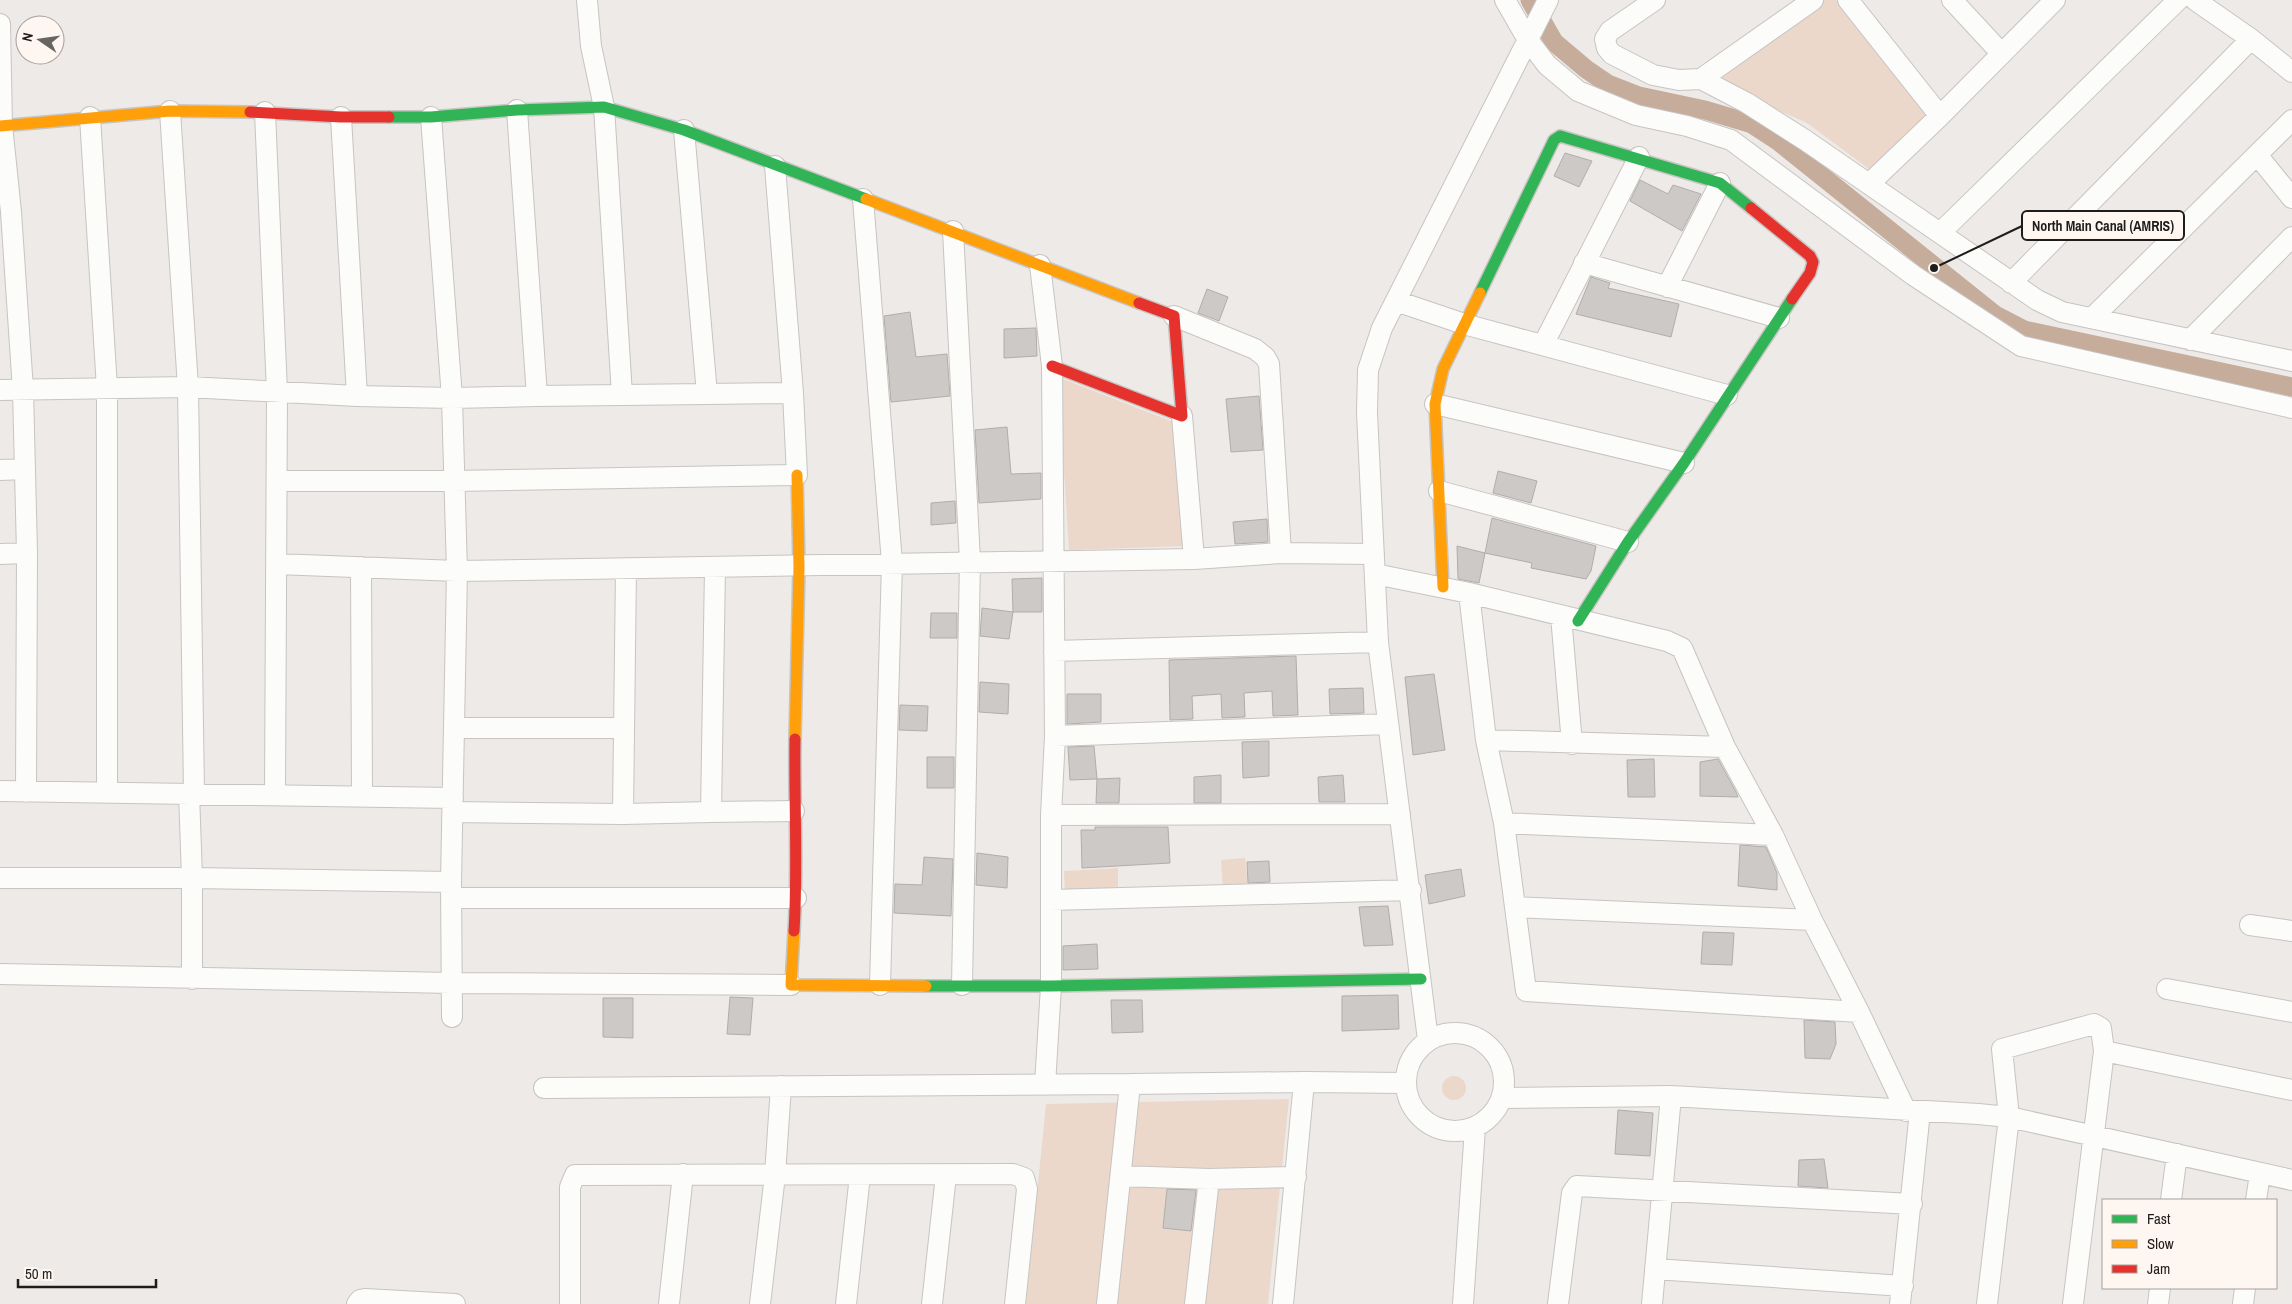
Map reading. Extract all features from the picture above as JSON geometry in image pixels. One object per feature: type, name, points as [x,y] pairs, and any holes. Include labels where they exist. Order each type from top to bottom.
[{"type":"street","points":[[587,0],[591,46],[604,108],[622,395]]},
{"type":"street","points":[[1506,0],[1547,65],[1578,91],[1636,114],[1687,126],[1731,140],[1913,275],[2021,346],[2292,408]]},
{"type":"street","points":[[1428,1040],[1411,890],[1378,642],[1367,413],[1368,370],[1382,328],[1548,0]]},
{"type":"street","points":[[1655,0],[1610,31],[1605,39],[1607,48],[1612,54],[1653,76],[1679,80],[1701,80],[1747,103],[1941,232],[2037,300],[2062,312],[2292,361]]},
{"type":"street","points":[[1701,80],[1813,0]]},
{"type":"street","points":[[1848,0],[1940,116]]},
{"type":"street","points":[[1952,0],[2001,53]]},
{"type":"street","points":[[1869,184],[1940,116],[2055,0]]},
{"type":"street","points":[[1941,232],[2178,0]]},
{"type":"street","points":[[2195,0],[2252,39],[2292,72]]},
{"type":"street","points":[[0,24],[1,126],[8,295],[23,390],[27,553],[26,792]]},
{"type":"street","points":[[2011,283],[2252,39]]},
{"type":"street","points":[[1,126],[170,111],[265,112],[341,117],[431,117],[517,110],[604,108],[684,130],[862,199],[953,231],[1255,349],[1266,357],[1269,364],[1281,553]]},
{"type":"street","points":[[517,110],[537,396]]},
{"type":"street","points":[[170,111],[188,387],[192,979]]},
{"type":"street","points":[[265,112],[277,392],[275,795]]},
{"type":"street","points":[[341,117],[356,396]]},
{"type":"street","points":[[431,117],[452,398],[457,571],[451,890],[452,1017]]},
{"type":"street","points":[[90,118],[107,388],[107,791]]},
{"type":"street","points":[[2092,318],[2258,156],[2292,120]]},
{"type":"street","points":[[684,130],[707,394]]},
{"type":"street","points":[[1443,587],[1435,404],[1443,369],[1554,140],[1560,136],[1566,137],[1639,157],[1720,183],[1812,258],[1813,266],[1810,273],[1727,395],[1684,463],[1570,619],[1572,744]]},
{"type":"street","points":[[2258,156],[2292,198]]},
{"type":"street","points":[[1543,346],[1639,157]]},
{"type":"street","points":[[775,166],[793,393],[799,567],[794,811],[796,898],[791,985]]},
{"type":"street","points":[[1667,287],[1720,183]]},
{"type":"street","points":[[862,199],[892,563],[880,986]]},
{"type":"street","points":[[953,231],[970,561],[962,985]]},
{"type":"street","points":[[2190,340],[2292,237]]},
{"type":"street","points":[[1584,263],[1779,318]]},
{"type":"street","points":[[1040,265],[1052,366],[1054,561],[1055,736],[1051,815],[1050,986],[1045,1084]]},
{"type":"street","points":[[1396,301],[1464,324],[1727,395]]},
{"type":"street","points":[[1174,316],[1194,559]]},
{"type":"street","points":[[1052,366],[1182,416]]},
{"type":"street","points":[[0,390],[188,387],[356,396],[452,398],[793,393]]},
{"type":"street","points":[[1435,404],[1684,463]]},
{"type":"street","points":[[0,470],[25,468]]},
{"type":"street","points":[[277,481],[454,481],[797,475]]},
{"type":"street","points":[[1439,491],[1628,542]]},
{"type":"street","points":[[0,554],[27,553]]},
{"type":"street","points":[[277,564],[457,571],[799,567],[970,561],[1194,559],[1281,553],[1374,564],[1443,587],[1667,641],[1682,648],[1726,747],[1774,835],[1812,920],[1913,1111],[1912,1204],[1902,1295],[1655,1269]]},
{"type":"street","points":[[361,567],[362,796]]},
{"type":"street","points":[[711,812],[715,568]]},
{"type":"street","points":[[623,814],[626,569]]},
{"type":"street","points":[[1469,593],[1486,740],[1504,823],[1526,990],[1859,1012]]},
{"type":"street","points":[[1054,651],[1378,642]]},
{"type":"street","points":[[1055,736],[1388,724]]},
{"type":"street","points":[[455,728],[624,728]]},
{"type":"street","points":[[1486,740],[1726,747]]},
{"type":"street","points":[[0,791],[362,796],[452,805],[623,814],[794,811]]},
{"type":"street","points":[[1051,815],[1400,814]]},
{"type":"street","points":[[1504,823],[1774,835]]},
{"type":"street","points":[[0,878],[192,878],[451,890],[796,898]]},
{"type":"street","points":[[1051,900],[1411,890]]},
{"type":"street","points":[[1515,907],[1812,920]]},
{"type":"street","points":[[2250,925],[2292,931]]},
{"type":"street","points":[[0,974],[452,983],[880,986],[1050,986],[1421,979]]},
{"type":"street","points":[[2167,989],[2292,1012]]},
{"type":"street","points":[[1988,1304],[2010,1117],[2002,1049],[2094,1024],[2102,1028],[2104,1051],[2073,1304]]},
{"type":"street","points":[[1462,1033],[1476,1037],[1490,1047],[1499,1059],[1505,1075],[1503,1098],[1489,1119],[1475,1128],[1462,1132],[1444,1131],[1432,1126],[1418,1116],[1409,1101],[1406,1084],[1411,1060],[1428,1040],[1444,1034],[1462,1033]]},
{"type":"street","points":[[2104,1051],[2292,1090]]},
{"type":"street","points":[[544,1088],[1304,1082],[1406,1084]]},
{"type":"street","points":[[1283,1304],[1304,1082]]},
{"type":"street","points":[[1107,1304],[1130,1084]]},
{"type":"street","points":[[760,1304],[775,1175],[782,1086]]},
{"type":"street","points":[[1503,1098],[1671,1096],[2010,1117],[2292,1180]]},
{"type":"street","points":[[1652,1304],[1671,1096]]},
{"type":"street","points":[[1463,1304],[1475,1128]]},
{"type":"street","points":[[2171,1199],[2177,1154]]},
{"type":"street","points":[[570,1304],[570,1187],[573,1177],[583,1174],[946,1176],[1013,1174],[1024,1178],[1027,1189],[1015,1304]]},
{"type":"street","points":[[669,1304],[683,1174]]},
{"type":"street","points":[[2256,1199],[2260,1174]]},
{"type":"street","points":[[846,1304],[860,1175]]},
{"type":"street","points":[[932,1304],[946,1176]]},
{"type":"street","points":[[1121,1176],[1209,1179],[1296,1177]]},
{"type":"street","points":[[1196,1304],[1209,1179]]},
{"type":"street","points":[[1558,1304],[1574,1190],[1577,1186],[1663,1189],[1912,1204]]},
{"type":"street","points":[[2158,1304],[2160,1289]]},
{"type":"street","points":[[2243,1304],[2245,1289]]},
{"type":"street","points":[[357,1304],[366,1299],[455,1304]]},
{"type":"shaded area","points":[[1823,0],[1836,0],[1927,115],[1873,172],[1807,123],[1714,81]]},
{"type":"shaded area","points":[[1058,377],[1176,423],[1185,546],[1069,550]]},
{"type":"shaded area","points":[[1245,858],[1248,891],[1223,892],[1221,860]]},
{"type":"shaded area","points":[[1118,868],[1118,893],[1065,895],[1064,871]]},
{"type":"shaded area","points":[[1454,1076],[1463,1079],[1466,1088],[1463,1097],[1454,1100],[1445,1097],[1442,1088],[1445,1079]]},
{"type":"shaded area","points":[[1289,1099],[1268,1304],[1026,1304],[1046,1104]]},
{"type":"building","points":[[1565,153],[1592,161],[1579,187],[1554,176]]},
{"type":"building","points":[[1640,180],[1668,194],[1673,185],[1701,194],[1682,231],[1630,201]]},
{"type":"building","points":[[1591,277],[1610,283],[1608,288],[1679,304],[1671,337],[1576,314]]},
{"type":"building","points":[[1207,289],[1228,297],[1219,321],[1198,313]]},
{"type":"building","points":[[910,312],[916,357],[947,354],[950,396],[891,402],[884,316]]},
{"type":"building","points":[[1036,328],[1037,356],[1004,358],[1004,329]]},
{"type":"building","points":[[1259,396],[1263,450],[1231,452],[1226,399]]},
{"type":"building","points":[[1007,427],[1011,474],[1041,473],[1041,499],[979,503],[975,430]]},
{"type":"building","points":[[1498,471],[1537,481],[1531,503],[1493,493]]},
{"type":"building","points":[[955,501],[956,523],[931,525],[931,503]]},
{"type":"building","points":[[1492,518],[1596,546],[1591,571],[1586,579],[1531,568],[1532,563],[1485,553]]},
{"type":"building","points":[[1267,519],[1268,542],[1235,544],[1233,522]]},
{"type":"building","points":[[1457,546],[1485,553],[1479,583],[1458,579]]},
{"type":"building","points":[[1042,578],[1042,612],[1013,612],[1012,579]]},
{"type":"building","points":[[982,608],[1013,612],[1009,639],[980,636]]},
{"type":"building","points":[[931,613],[957,613],[957,638],[930,638]]},
{"type":"building","points":[[1296,656],[1298,715],[1273,716],[1272,691],[1244,693],[1245,717],[1222,718],[1221,694],[1192,696],[1193,719],[1170,720],[1169,660]]},
{"type":"building","points":[[1434,674],[1445,750],[1413,755],[1405,677]]},
{"type":"building","points":[[980,682],[1009,684],[1008,714],[979,712]]},
{"type":"building","points":[[1363,688],[1364,713],[1330,714],[1329,689]]},
{"type":"building","points":[[1067,694],[1101,694],[1101,722],[1067,724]]},
{"type":"building","points":[[900,705],[928,706],[927,731],[899,730]]},
{"type":"building","points":[[1269,741],[1269,776],[1243,778],[1242,742]]},
{"type":"building","points":[[1094,746],[1097,779],[1070,780],[1068,747]]},
{"type":"building","points":[[927,757],[954,757],[954,788],[927,788]]},
{"type":"building","points":[[1654,759],[1655,797],[1628,797],[1627,760]]},
{"type":"building","points":[[1718,759],[1738,797],[1700,796],[1700,762]]},
{"type":"building","points":[[1221,775],[1221,803],[1194,803],[1194,777]]},
{"type":"building","points":[[1343,775],[1345,802],[1319,802],[1318,777]]},
{"type":"building","points":[[1120,778],[1119,803],[1096,803],[1097,779]]},
{"type":"building","points":[[1095,827],[1168,827],[1170,863],[1082,868],[1081,830],[1095,830]]},
{"type":"building","points":[[1740,845],[1766,847],[1777,873],[1777,890],[1738,886]]},
{"type":"building","points":[[977,853],[1008,857],[1007,888],[976,885]]},
{"type":"building","points":[[924,857],[953,859],[951,916],[894,913],[895,884],[922,885]]},
{"type":"building","points":[[1269,861],[1270,882],[1248,883],[1247,862]]},
{"type":"building","points":[[1461,869],[1465,896],[1429,904],[1425,875]]},
{"type":"building","points":[[1388,906],[1393,945],[1364,946],[1359,907]]},
{"type":"building","points":[[1703,932],[1734,933],[1732,965],[1701,964]]},
{"type":"building","points":[[1097,944],[1098,969],[1063,970],[1063,946]]},
{"type":"building","points":[[1398,995],[1399,1029],[1342,1031],[1342,996]]},
{"type":"building","points":[[730,997],[753,998],[750,1035],[727,1034]]},
{"type":"building","points":[[603,998],[633,998],[633,1038],[603,1037]]},
{"type":"building","points":[[1111,1000],[1142,1000],[1143,1032],[1112,1033]]},
{"type":"building","points":[[1804,1020],[1835,1022],[1836,1044],[1830,1059],[1805,1058]]},
{"type":"building","points":[[1618,1110],[1653,1113],[1650,1156],[1615,1154]]},
{"type":"building","points":[[1824,1159],[1828,1188],[1798,1186],[1799,1160]]},
{"type":"building","points":[[1167,1189],[1196,1190],[1191,1231],[1163,1228]]},
{"type":"waterway","points":[[1530,0],[1554,42],[1586,69],[1608,84],[1639,96],[1705,110],[1752,124],[1778,141],[1995,315],[2024,330],[2292,387]]},
{"type":"traffic: fast","points":[[389,117],[431,117],[517,110],[604,107],[684,130],[866,199]]},
{"type":"traffic: fast","points":[[1480,293],[1554,140],[1560,136],[1720,183],[1751,208]]},
{"type":"traffic: fast","points":[[1578,621],[1628,542],[1684,463],[1792,299]]},
{"type":"traffic: fast","points":[[926,986],[1051,986],[1421,979]]},
{"type":"traffic: slow","points":[[0,126],[170,111],[250,112]]},
{"type":"traffic: slow","points":[[866,199],[1139,303]]},
{"type":"traffic: slow","points":[[1443,587],[1435,404],[1443,369],[1480,293]]},
{"type":"traffic: slow","points":[[795,739],[799,567],[797,475]]},
{"type":"traffic: slow","points":[[794,931],[791,985],[926,986]]},
{"type":"traffic: jam","points":[[250,112],[341,117],[389,117]]},
{"type":"traffic: jam","points":[[1751,208],[1810,256],[1813,262],[1810,273],[1792,299]]},
{"type":"traffic: jam","points":[[1052,366],[1182,416],[1174,316],[1139,303]]},
{"type":"traffic: jam","points":[[794,931],[796,883],[795,739]]},
{"type":"place","name":"North Main Canal (AMRIS)","points":[[1934,268]]}]
